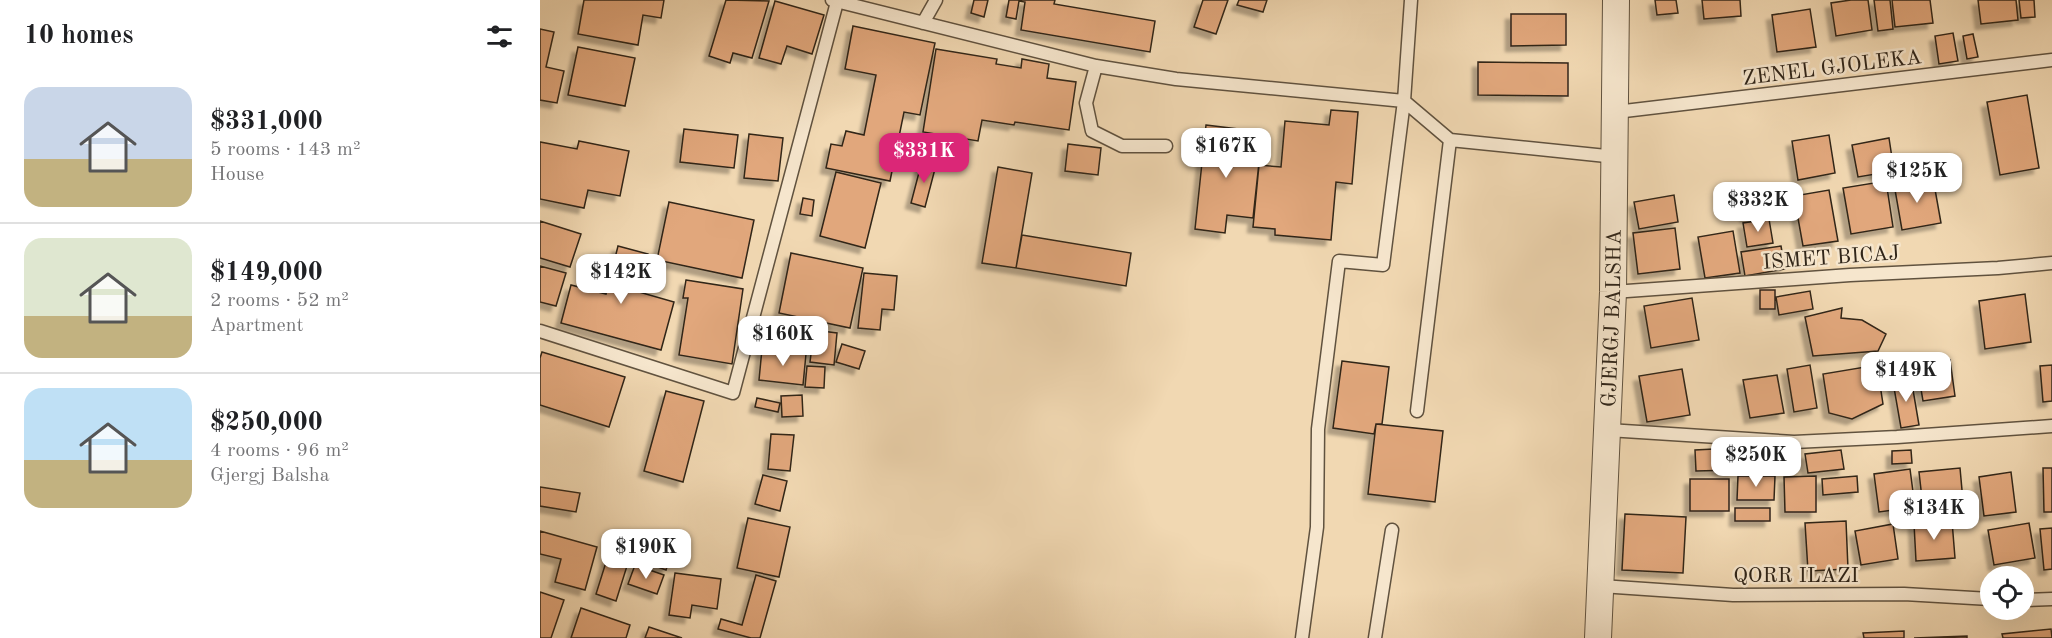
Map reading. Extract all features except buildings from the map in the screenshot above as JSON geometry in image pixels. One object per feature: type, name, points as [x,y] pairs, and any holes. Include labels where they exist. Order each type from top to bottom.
[{"type":"street","name":"GJERGJ BALSHA","points":[[1598,638],[1614,292],[1616,0]]},
{"type":"lane","points":[[923,23],[936,0]]},
{"type":"lane","points":[[1302,638],[1317,527],[1318,429],[1339,261],[1383,265],[1404,101],[1411,0]]},
{"type":"lane","points":[[540,332],[733,393],[834,1],[1096,66],[1176,79],[1404,101],[1450,140],[1616,157]]},
{"type":"lane","name":"ZENEL GJOLEKA","points":[[1616,112],[2052,60]]},
{"type":"lane","points":[[1096,66],[1086,103],[1092,131],[1122,146],[1166,146]]},
{"type":"lane","points":[[1417,411],[1450,140]]},
{"type":"lane","name":"ISMET BICAJ","points":[[1614,292],[2052,263]]},
{"type":"lane","points":[[1608,430],[1794,442],[1897,438],[2052,426]]},
{"type":"lane","points":[[1375,638],[1392,530]]},
{"type":"lane","name":"QORR ILAZI","points":[[1601,586],[1733,595],[1905,594],[1980,598]]},
{"type":"lane","points":[[2034,600],[2052,599]]}]
